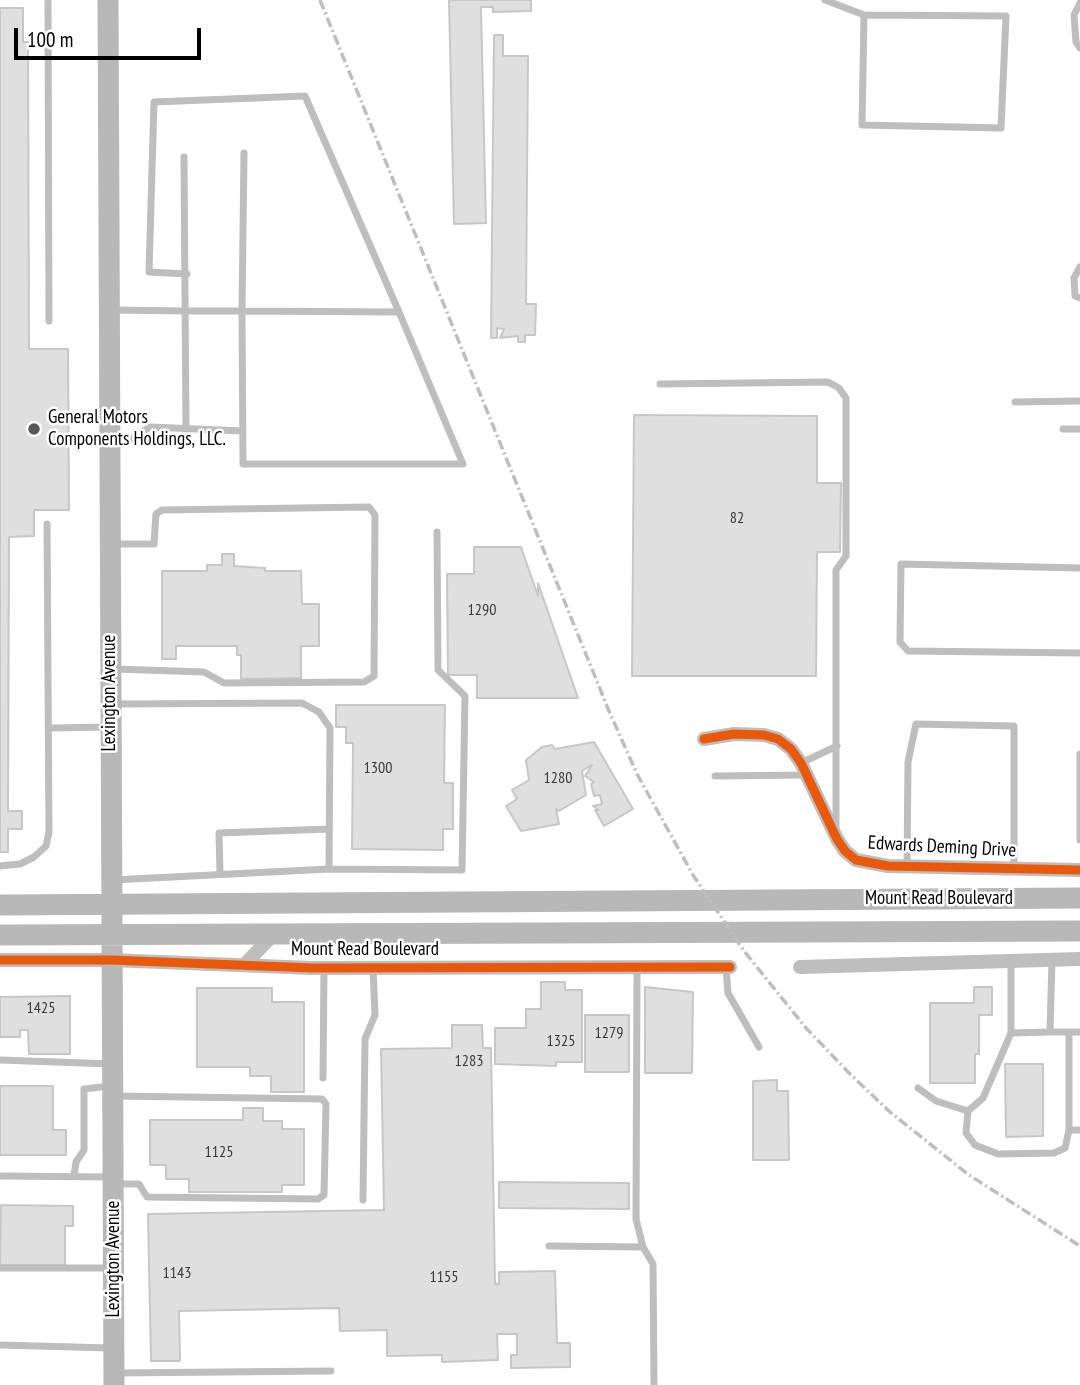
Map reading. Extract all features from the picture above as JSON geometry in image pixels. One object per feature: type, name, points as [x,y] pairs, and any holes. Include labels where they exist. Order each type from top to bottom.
[{"type":"main road","name":"Lexington Avenue","points":[[108,0],[114,1379]]},
{"type":"main road","name":"Mount Read Boulevard","points":[[0,905],[1080,898]]},
{"type":"main road","name":"Mount Read Boulevard","points":[[0,935],[1080,931]]},
{"type":"street","name":"Edwards Deming Drive","points":[[704,739],[734,734],[764,735],[778,739],[790,748],[804,769],[835,835],[845,851],[856,860],[870,864],[1080,870]]},
{"type":"street","name":"Mount Read Boulevard","points":[[244,965],[273,935]]},
{"type":"street","points":[[800,967],[1080,959]]},
{"type":"street","name":"Mount Read Boulevard","points":[[0,960],[111,960],[324,968],[728,967]]},
{"type":"lane","points":[[48,0],[49,321]]},
{"type":"lane","points":[[825,0],[864,15],[1006,16],[1001,128],[862,125],[864,15]]},
{"type":"lane","points":[[1080,3],[1074,15],[1076,42],[1080,48]]},
{"type":"lane","points":[[187,274],[149,272],[154,102],[305,96],[463,464],[243,464],[244,153]]},
{"type":"lane","points":[[184,157],[187,274],[186,429]]},
{"type":"lane","points":[[1080,267],[1074,278],[1075,296],[1080,298]]},
{"type":"lane","points":[[109,310],[399,312]]},
{"type":"lane","points":[[660,384],[828,382],[839,388],[846,398],[846,556],[836,570],[835,835]]},
{"type":"lane","points":[[1015,402],[1080,401]]},
{"type":"lane","points":[[110,441],[126,442],[150,427],[243,431]]},
{"type":"lane","points":[[1063,429],[1080,429]]},
{"type":"lane","points":[[110,544],[155,544],[156,514],[162,510],[369,507],[375,515],[374,676],[364,682],[224,683],[204,672],[110,669]]},
{"type":"lane","points":[[0,866],[20,863],[34,857],[46,846],[49,832],[47,524]]},
{"type":"lane","points":[[111,880],[329,869],[462,870],[465,696],[438,670],[437,532]]},
{"type":"lane","points":[[1080,568],[901,564],[900,642],[908,651],[1080,653]]},
{"type":"lane","points":[[110,704],[302,703],[319,712],[330,728],[329,869]]},
{"type":"lane","points":[[907,865],[908,762],[916,724],[1014,726],[1014,869]]},
{"type":"lane","points":[[49,728],[111,727]]},
{"type":"lane","points":[[715,776],[804,769],[837,746]]},
{"type":"lane","points":[[1080,754],[1080,840]]},
{"type":"lane","points":[[220,874],[219,833],[330,829]]},
{"type":"lane","points":[[1050,1032],[1052,960]]},
{"type":"lane","points":[[1011,961],[1011,1033],[982,1098],[968,1111],[966,1133],[975,1145],[998,1154],[1054,1153],[1065,1148],[1069,1130],[1069,1032]]},
{"type":"lane","points":[[637,967],[636,1219],[643,1247],[653,1264],[654,1385]]},
{"type":"lane","points":[[728,967],[729,993],[759,1048]]},
{"type":"lane","points":[[323,1078],[324,968]]},
{"type":"lane","points":[[363,1200],[365,1039],[375,1015],[373,968]]},
{"type":"lane","points":[[1011,1033],[1080,1032]]},
{"type":"lane","points":[[0,1060],[113,1064]]},
{"type":"lane","points":[[918,1088],[936,1101],[968,1111]]},
{"type":"lane","points":[[0,1175],[74,1176],[114,1180],[139,1184],[147,1197],[318,1199],[324,1195],[326,1104],[322,1099],[84,1089],[84,1150],[76,1162],[74,1176]]},
{"type":"lane","points":[[1069,1130],[1080,1130]]},
{"type":"lane","points":[[549,1246],[643,1247]]},
{"type":"lane","points":[[0,1268],[114,1268]]},
{"type":"lane","points":[[0,1345],[114,1348]]},
{"type":"lane","points":[[114,1379],[331,1371]]},
{"type":"building","points":[[449,0],[531,0],[531,11],[493,12],[493,7],[481,7],[486,223],[454,224]]},
{"type":"building","name":"General Motors Components Holdings, LLC.","points":[[0,8],[23,8],[23,42],[28,42],[29,349],[68,349],[69,510],[34,510],[34,536],[9,537],[8,811],[22,811],[22,829],[8,829],[8,852],[0,852]]},
{"type":"building","points":[[494,35],[503,35],[503,56],[528,56],[526,304],[536,304],[535,335],[525,335],[525,342],[518,342],[518,336],[500,338],[504,329],[497,328],[497,338],[491,338]]},
{"type":"building","points":[[634,415],[817,416],[817,483],[841,483],[840,552],[817,552],[816,676],[632,676]]},
{"type":"building","points":[[474,547],[521,547],[538,596],[538,583],[578,698],[477,698],[477,675],[448,675],[447,574],[474,574]]},
{"type":"building","points":[[222,554],[234,554],[234,566],[265,568],[265,571],[301,571],[302,604],[319,604],[319,646],[301,646],[301,678],[241,679],[241,655],[237,655],[237,646],[176,646],[176,659],[162,659],[162,571],[207,571],[207,565],[222,565]]},
{"type":"building","points":[[336,705],[445,705],[444,783],[453,783],[453,829],[443,829],[443,850],[352,849],[353,743],[346,743],[346,727],[336,727]]},
{"type":"building","points":[[594,742],[633,809],[604,826],[595,810],[599,810],[593,806],[602,804],[600,795],[594,796],[591,784],[594,782],[585,776],[592,765],[582,771],[586,795],[559,811],[556,809],[559,824],[521,831],[506,806],[517,799],[512,790],[529,780],[526,760],[542,747],[552,745],[555,749]]},
{"type":"building","points":[[541,982],[565,982],[565,990],[582,990],[582,1062],[556,1062],[556,1066],[495,1064],[495,1028],[526,1028],[526,1009],[541,1009]]},
{"type":"building","points":[[645,987],[693,992],[692,1073],[645,1073]]},
{"type":"building","points":[[974,987],[992,987],[992,1015],[979,1015],[979,1054],[975,1054],[975,1083],[930,1083],[930,1003],[974,1003]]},
{"type":"building","points":[[197,988],[272,988],[272,1002],[304,1002],[304,1092],[271,1092],[271,1076],[250,1076],[250,1067],[197,1067]]},
{"type":"building","points":[[70,996],[70,1054],[29,1054],[28,1030],[20,1030],[20,1037],[0,1037],[0,997]]},
{"type":"building","points":[[585,1015],[629,1015],[629,1072],[585,1072]]},
{"type":"building","points":[[452,1025],[482,1025],[483,1048],[491,1048],[495,1284],[499,1284],[499,1272],[555,1271],[557,1343],[570,1343],[570,1367],[511,1368],[511,1355],[517,1355],[517,1334],[497,1334],[498,1360],[442,1362],[442,1355],[387,1356],[387,1330],[340,1331],[339,1308],[179,1311],[180,1361],[151,1361],[148,1214],[384,1210],[381,1049],[452,1048]]},
{"type":"building","points":[[1005,1064],[1043,1064],[1043,1136],[1006,1137]]},
{"type":"building","points":[[777,1080],[777,1091],[788,1091],[789,1160],[753,1160],[753,1081]]},
{"type":"building","points":[[0,1086],[53,1086],[53,1130],[66,1130],[66,1155],[0,1155]]},
{"type":"building","points":[[243,1108],[263,1108],[263,1121],[282,1121],[282,1129],[304,1129],[304,1185],[282,1185],[282,1192],[189,1192],[189,1179],[166,1179],[166,1165],[150,1165],[150,1120],[243,1120]]},
{"type":"building","points":[[499,1182],[629,1183],[629,1209],[499,1208]]},
{"type":"building","points":[[1,1205],[73,1206],[73,1226],[65,1226],[65,1265],[0,1265]]},
{"type":"railway","points":[[320,0],[609,711],[637,774],[693,875],[744,951],[806,1028],[849,1073],[890,1112],[969,1175],[1080,1246]]},
{"type":"cycle path","points":[[704,739],[734,734],[764,735],[778,739],[791,749],[801,763],[837,839],[845,851],[856,860],[888,866],[1080,870]]},
{"type":"cycle path","points":[[0,960],[111,960],[312,968],[730,967]]},
{"type":"place","name":"General Motors Components Holdings, LLC.","points":[[34,429]]}]
